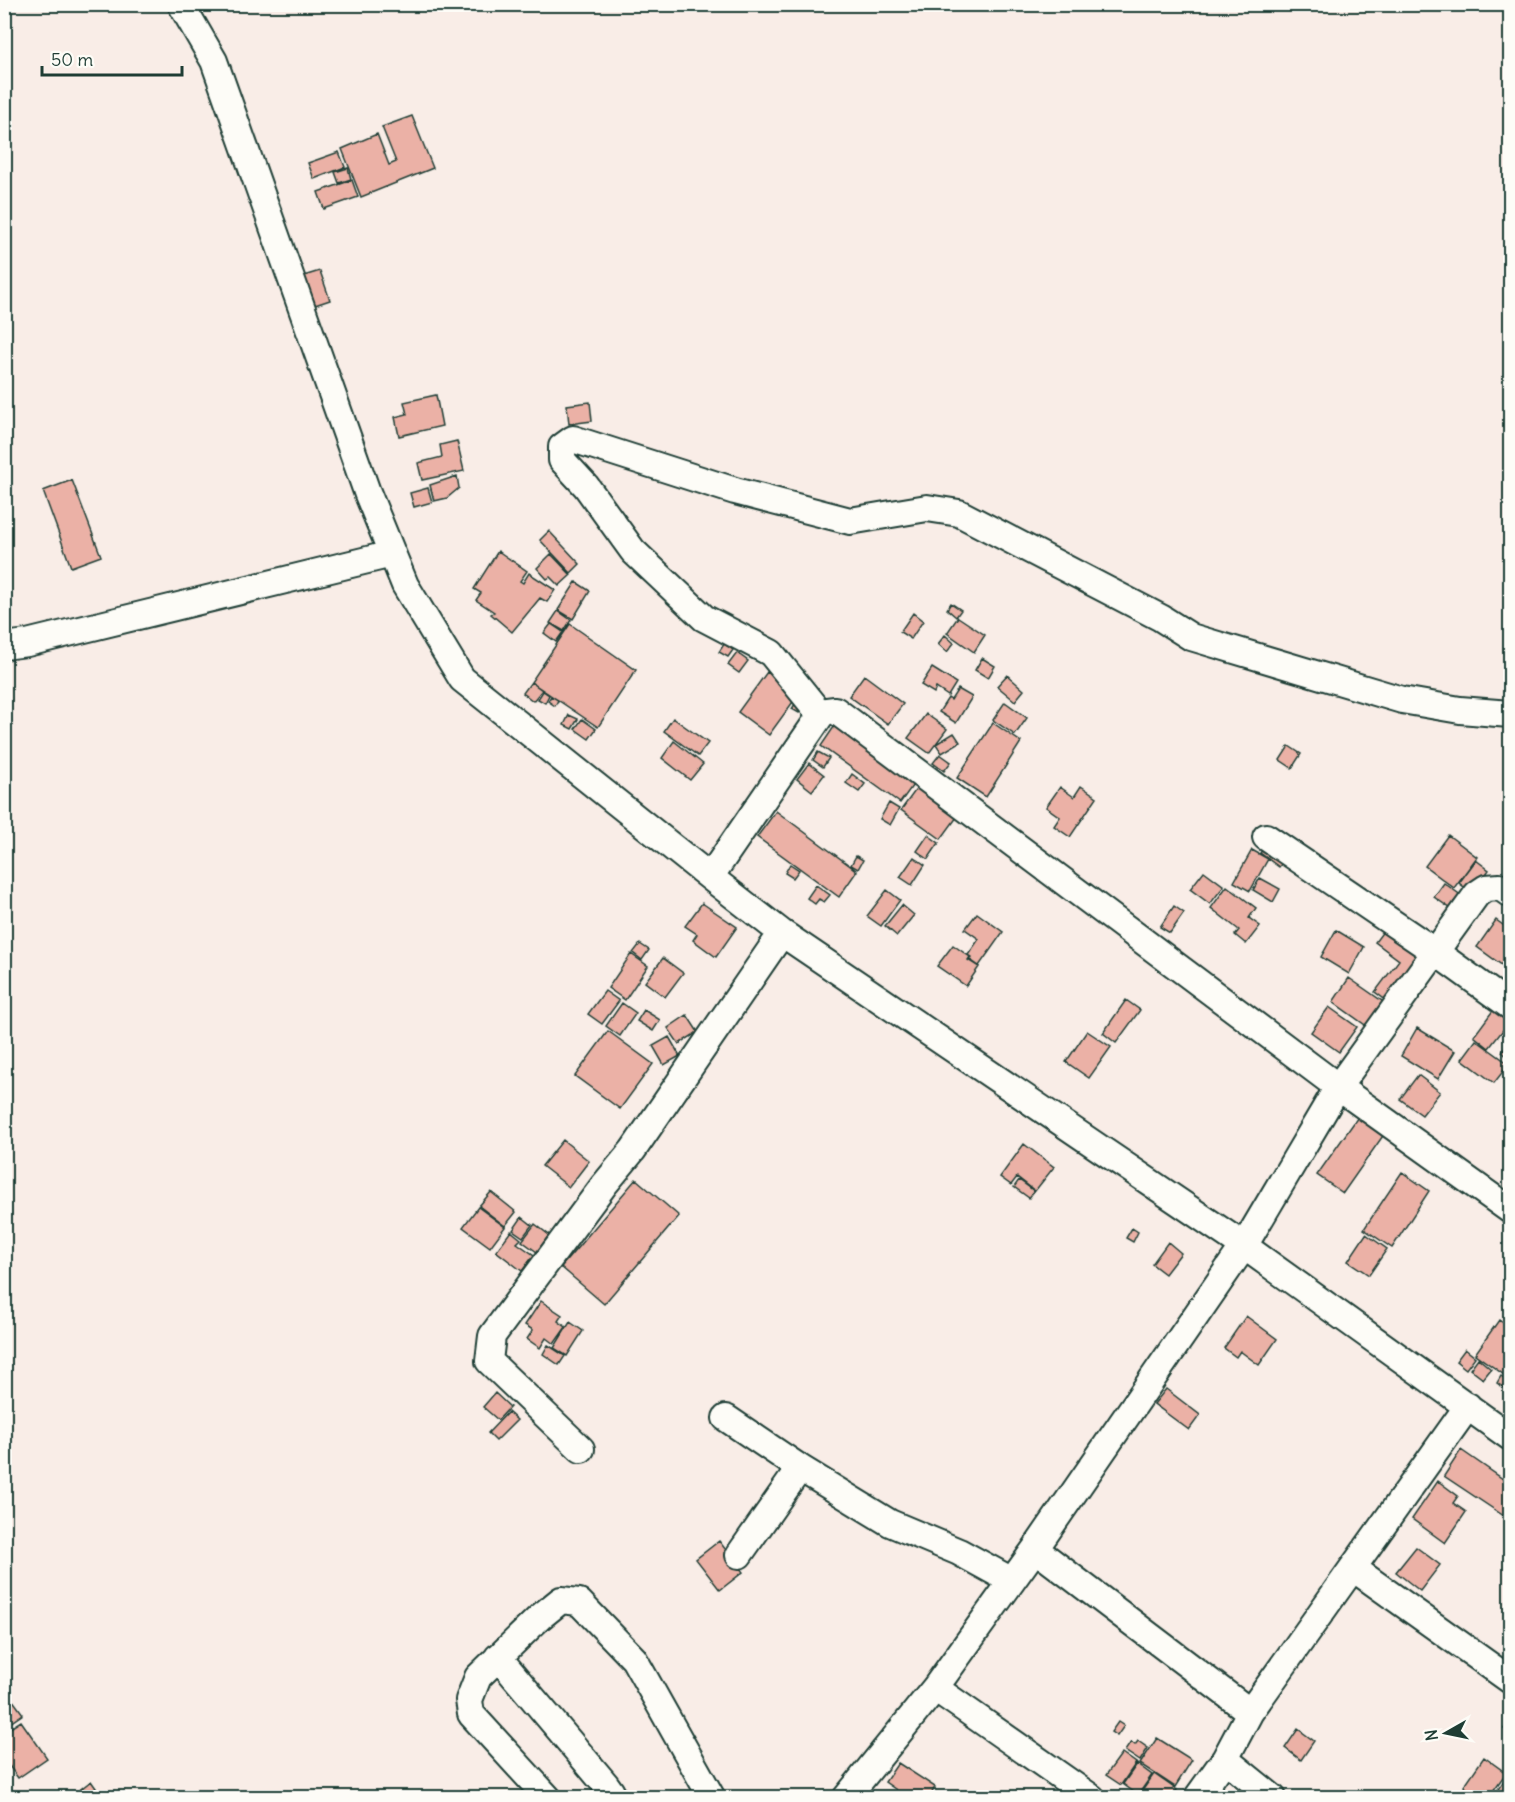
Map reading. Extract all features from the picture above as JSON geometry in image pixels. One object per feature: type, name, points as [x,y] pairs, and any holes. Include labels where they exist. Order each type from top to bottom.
[{"type":"street","points":[[181,4],[214,61],[367,492],[392,554],[405,585],[462,679],[782,933],[1245,1246],[1510,1437]]},
{"type":"street","points":[[821,715],[771,653],[704,618],[633,551],[586,486],[562,460],[562,447],[573,439],[735,491],[850,521],[927,508],[958,513],[1161,618],[1191,637],[1402,700],[1460,710],[1510,714]]},
{"type":"street","points":[[4,646],[27,643],[392,554]]},
{"type":"street","points":[[710,877],[821,715],[835,710],[1338,1087],[1510,1210]]},
{"type":"street","points":[[1266,837],[1434,951],[1510,1006]]},
{"type":"street","points":[[846,1797],[935,1688],[1035,1550],[1245,1246],[1338,1087],[1434,951],[1477,894],[1486,888],[1500,886],[1510,894]]},
{"type":"street","points":[[580,1449],[489,1361],[492,1336],[604,1185],[633,1150],[782,933]]},
{"type":"street","points":[[1197,1797],[1226,1759],[1250,1712],[1468,1407]]},
{"type":"street","points":[[726,1418],[800,1468],[890,1523],[959,1552],[1012,1581]]},
{"type":"street","points":[[739,1555],[800,1468]]},
{"type":"street","points":[[1035,1550],[1250,1712]]},
{"type":"street","points":[[1353,1568],[1510,1680]]},
{"type":"street","points":[[548,1797],[471,1714],[469,1700],[478,1677],[561,1600],[579,1602],[634,1659],[712,1797]]},
{"type":"street","points":[[498,1657],[611,1791],[612,1797]]},
{"type":"street","points":[[935,1688],[1092,1797]]},
{"type":"street","points":[[1226,1759],[1273,1797]]},
{"type":"building","points":[[1399,4],[1411,4],[1403,10]]},
{"type":"building","points":[[412,116],[433,168],[361,197],[342,149],[377,134],[389,165],[396,162],[382,127]]},
{"type":"building","points":[[339,152],[345,167],[314,179],[308,163]]},
{"type":"building","points":[[348,168],[351,179],[339,183],[335,172]]},
{"type":"building","points":[[352,180],[358,197],[324,209],[318,192]]},
{"type":"building","points":[[320,271],[330,300],[291,313],[281,283]]},
{"type":"building","points":[[436,395],[442,426],[399,436],[395,417],[407,414],[404,402]]},
{"type":"building","points":[[590,402],[592,421],[569,424],[567,405]]},
{"type":"building","points":[[457,441],[464,471],[422,480],[418,463],[442,457],[440,445]]},
{"type":"building","points":[[457,476],[459,488],[447,498],[434,501],[430,485]]},
{"type":"building","points":[[72,480],[101,556],[71,567],[43,491]]},
{"type":"building","points":[[428,488],[432,502],[414,507],[410,493]]},
{"type":"building","points":[[549,531],[580,564],[571,573],[540,540]]},
{"type":"building","points":[[498,551],[527,571],[520,581],[523,583],[529,573],[555,590],[547,602],[540,598],[512,632],[491,614],[494,612],[476,600],[481,593],[474,589]]},
{"type":"building","points":[[551,554],[571,575],[559,586],[550,577],[547,579],[537,568]]},
{"type":"building","points":[[576,582],[590,591],[573,619],[558,610]]},
{"type":"building","points":[[951,603],[961,610],[956,617],[947,609]]},
{"type":"building","points":[[558,611],[571,620],[564,631],[550,623]]},
{"type":"building","points":[[913,613],[923,621],[911,639],[900,632]]},
{"type":"building","points":[[958,617],[985,635],[974,652],[947,633]]},
{"type":"building","points":[[551,624],[563,632],[556,642],[544,633]]},
{"type":"building","points":[[570,624],[636,670],[598,727],[531,682]]},
{"type":"building","points":[[945,635],[954,643],[947,652],[938,644]]},
{"type":"building","points":[[724,644],[733,650],[728,657],[719,652]]},
{"type":"building","points":[[737,653],[748,661],[739,673],[728,665]]},
{"type":"building","points":[[982,658],[995,666],[988,678],[975,670]]},
{"type":"building","points":[[932,668],[956,683],[948,696],[936,688],[934,693],[921,685]]},
{"type":"building","points":[[767,672],[798,695],[769,735],[738,712]]},
{"type":"building","points":[[864,675],[903,704],[888,724],[849,696]]},
{"type":"building","points":[[1007,675],[1024,690],[1015,701],[997,686]]},
{"type":"building","points":[[531,682],[542,690],[533,701],[523,693]]},
{"type":"building","points":[[958,689],[972,697],[956,723],[939,712],[948,698],[951,700]]},
{"type":"building","points":[[543,691],[549,695],[545,703],[538,699]]},
{"type":"building","points":[[551,696],[558,700],[555,706],[548,701]]},
{"type":"building","points":[[799,697],[806,702],[799,713],[792,709]]},
{"type":"building","points":[[1005,702],[1027,718],[1015,735],[993,720]]},
{"type":"building","points":[[926,714],[947,729],[929,753],[908,738]]},
{"type":"building","points":[[569,715],[578,719],[572,729],[564,725]]},
{"type":"building","points":[[673,718],[708,743],[698,756],[664,731]]},
{"type":"building","points":[[582,719],[596,729],[589,739],[575,729]]},
{"type":"building","points":[[838,721],[918,778],[900,803],[821,746]]},
{"type":"building","points":[[993,723],[1021,742],[986,797],[957,778]]},
{"type":"building","points":[[954,733],[960,742],[942,753],[936,744]]},
{"type":"building","points":[[674,741],[703,764],[690,780],[662,758]]},
{"type":"building","points":[[1289,746],[1301,754],[1292,768],[1280,760]]},
{"type":"building","points":[[818,752],[829,758],[823,767],[813,760]]},
{"type":"building","points":[[940,754],[951,762],[944,771],[933,763]]},
{"type":"building","points":[[809,763],[824,775],[812,791],[797,779]]},
{"type":"building","points":[[852,774],[865,784],[859,792],[846,783]]},
{"type":"building","points":[[920,784],[960,813],[941,839],[901,810]]},
{"type":"building","points":[[1081,786],[1097,797],[1070,837],[1054,826],[1060,817],[1046,807],[1060,787],[1074,797]]},
{"type":"building","points":[[889,803],[899,809],[890,825],[880,819]]},
{"type":"building","points":[[776,811],[857,871],[839,897],[757,837]]},
{"type":"building","points":[[928,835],[939,843],[928,859],[917,851]]},
{"type":"building","points":[[1448,835],[1477,857],[1454,888],[1425,866]]},
{"type":"building","points":[[1269,841],[1288,855],[1279,867],[1260,853]]},
{"type":"building","points":[[1252,850],[1268,859],[1250,891],[1234,882]]},
{"type":"building","points":[[856,856],[863,860],[858,869],[851,865]]},
{"type":"building","points":[[914,857],[925,865],[912,885],[900,877]]},
{"type":"building","points":[[1476,860],[1489,870],[1472,893],[1459,883]]},
{"type":"building","points":[[790,864],[799,870],[793,878],[785,873]]},
{"type":"building","points":[[1204,871],[1224,886],[1210,904],[1190,889]]},
{"type":"building","points":[[1260,878],[1280,889],[1273,902],[1253,890]]},
{"type":"building","points":[[1444,883],[1469,901],[1460,915],[1434,897]]},
{"type":"building","points":[[816,885],[830,895],[824,902],[819,899],[815,904],[807,898]]},
{"type":"building","points":[[1227,886],[1256,908],[1249,918],[1260,926],[1246,944],[1235,935],[1239,930],[1211,908]]},
{"type":"building","points":[[887,890],[900,900],[881,926],[867,916]]},
{"type":"building","points":[[702,903],[737,927],[716,957],[693,940],[697,934],[685,926]]},
{"type":"building","points":[[902,905],[914,915],[897,936],[885,926]]},
{"type":"building","points":[[1174,906],[1184,913],[1170,933],[1160,927]]},
{"type":"building","points":[[977,913],[1003,932],[979,966],[969,959],[971,957],[968,955],[979,939],[965,929]]},
{"type":"building","points":[[1510,914],[1510,927],[1504,922]]},
{"type":"building","points":[[1393,918],[1433,947],[1391,1004],[1375,992],[1399,960],[1375,942]]},
{"type":"building","points":[[1496,920],[1510,930],[1510,971],[1477,947]]},
{"type":"building","points":[[1336,930],[1364,947],[1349,974],[1321,957]]},
{"type":"building","points":[[640,944],[649,950],[642,960],[633,953]]},
{"type":"building","points":[[953,945],[970,957],[968,960],[979,967],[966,986],[937,966]]},
{"type":"building","points":[[631,954],[648,966],[625,1000],[608,988]]},
{"type":"building","points":[[663,958],[683,973],[665,997],[645,982]]},
{"type":"building","points":[[1349,978],[1392,1008],[1375,1032],[1333,1002]]},
{"type":"building","points":[[605,991],[619,1001],[602,1024],[588,1014]]},
{"type":"building","points":[[1126,1000],[1140,1010],[1116,1043],[1103,1033]]},
{"type":"building","points":[[1500,1001],[1510,1009],[1510,1021],[1489,1048],[1474,1036]]},
{"type":"building","points":[[622,1003],[636,1013],[620,1036],[606,1026]]},
{"type":"building","points":[[1329,1007],[1357,1027],[1339,1052],[1311,1032]]},
{"type":"building","points":[[644,1010],[660,1020],[653,1031],[637,1021]]},
{"type":"building","points":[[687,1015],[698,1032],[679,1044],[668,1028]]},
{"type":"building","points":[[1417,1028],[1455,1051],[1438,1079],[1401,1056]]},
{"type":"building","points":[[608,1031],[653,1064],[620,1109],[575,1076]]},
{"type":"building","points":[[1087,1031],[1111,1047],[1089,1078],[1066,1062]]},
{"type":"building","points":[[669,1037],[680,1056],[664,1065],[653,1046]]},
{"type":"building","points":[[1476,1040],[1509,1064],[1494,1083],[1462,1059]]},
{"type":"building","points":[[1510,1041],[1510,1059],[1502,1052]]},
{"type":"building","points":[[1418,1075],[1440,1092],[1422,1115],[1400,1099]]},
{"type":"building","points":[[1360,1114],[1385,1133],[1343,1193],[1317,1175]]},
{"type":"building","points":[[563,1140],[589,1161],[569,1187],[542,1166]]},
{"type":"building","points":[[1024,1144],[1054,1167],[1035,1191],[1017,1177],[1011,1185],[1000,1177]]},
{"type":"building","points":[[1402,1172],[1429,1191],[1392,1248],[1364,1229]]},
{"type":"building","points":[[636,1179],[679,1216],[604,1304],[561,1267]]},
{"type":"building","points":[[1019,1180],[1034,1191],[1029,1198],[1014,1187]]},
{"type":"building","points":[[491,1192],[516,1212],[505,1226],[479,1206]]},
{"type":"building","points":[[478,1207],[505,1227],[490,1247],[463,1227]]},
{"type":"building","points":[[522,1217],[532,1225],[523,1237],[513,1230]]},
{"type":"building","points":[[535,1224],[549,1235],[537,1252],[522,1241]]},
{"type":"building","points":[[1132,1228],[1138,1232],[1133,1242],[1126,1238]]},
{"type":"building","points":[[511,1231],[521,1239],[517,1243],[534,1255],[522,1271],[496,1251]]},
{"type":"building","points":[[1366,1234],[1387,1249],[1369,1275],[1348,1261]]},
{"type":"building","points":[[1168,1242],[1181,1253],[1165,1274],[1152,1264]]},
{"type":"building","points":[[541,1301],[562,1315],[558,1321],[566,1327],[554,1344],[546,1338],[540,1348],[527,1339],[533,1330],[525,1325]]},
{"type":"building","points":[[1246,1316],[1277,1339],[1259,1365],[1240,1351],[1236,1357],[1224,1348]]},
{"type":"building","points":[[1499,1320],[1510,1328],[1510,1379],[1475,1354]]},
{"type":"building","points":[[570,1322],[583,1331],[567,1356],[554,1348]]},
{"type":"building","points":[[548,1345],[565,1356],[559,1365],[543,1354]]},
{"type":"building","points":[[1465,1349],[1475,1357],[1466,1369],[1456,1361]]},
{"type":"building","points":[[1478,1358],[1491,1369],[1483,1379],[1470,1369]]},
{"type":"building","points":[[1501,1376],[1510,1382],[1510,1392],[1497,1383]]},
{"type":"building","points":[[1166,1389],[1200,1415],[1189,1430],[1154,1404]]},
{"type":"building","points":[[495,1393],[510,1407],[498,1420],[483,1407]]},
{"type":"building","points":[[508,1412],[517,1420],[496,1441],[488,1433]]},
{"type":"building","points":[[1461,1450],[1510,1484],[1510,1513],[1507,1518],[1444,1476]]},
{"type":"building","points":[[1438,1481],[1458,1496],[1453,1503],[1466,1512],[1445,1543],[1412,1519]]},
{"type":"building","points":[[719,1541],[743,1572],[720,1590],[696,1559]]},
{"type":"building","points":[[1416,1547],[1440,1565],[1420,1591],[1396,1572]]},
{"type":"building","points":[[4,1688],[23,1714],[4,1727]]},
{"type":"building","points":[[21,1721],[47,1758],[18,1778],[4,1759],[4,1732]]},
{"type":"building","points":[[1510,1721],[1510,1734],[1504,1729]]},
{"type":"building","points":[[1118,1722],[1124,1726],[1117,1736],[1111,1732]]},
{"type":"building","points":[[1298,1729],[1314,1741],[1301,1760],[1285,1748]]},
{"type":"building","points":[[1157,1738],[1192,1760],[1175,1787],[1140,1764]]},
{"type":"building","points":[[1138,1741],[1148,1748],[1140,1761],[1125,1751],[1131,1742],[1135,1745]]},
{"type":"building","points":[[1122,1753],[1136,1763],[1121,1785],[1106,1775]]},
{"type":"building","points":[[1484,1757],[1506,1773],[1488,1798],[1479,1798],[1464,1786]]},
{"type":"building","points":[[898,1763],[935,1787],[929,1798],[908,1798],[885,1782]]},
{"type":"building","points":[[1137,1764],[1152,1775],[1138,1795],[1123,1784]]},
{"type":"building","points":[[1510,1772],[1510,1798],[1503,1798],[1496,1792]]},
{"type":"building","points":[[1154,1774],[1177,1790],[1172,1798],[1137,1798]]},
{"type":"building","points":[[91,1781],[103,1798],[81,1798],[77,1792]]},
{"type":"building","points":[[72,1791],[76,1798],[63,1798]]}]
